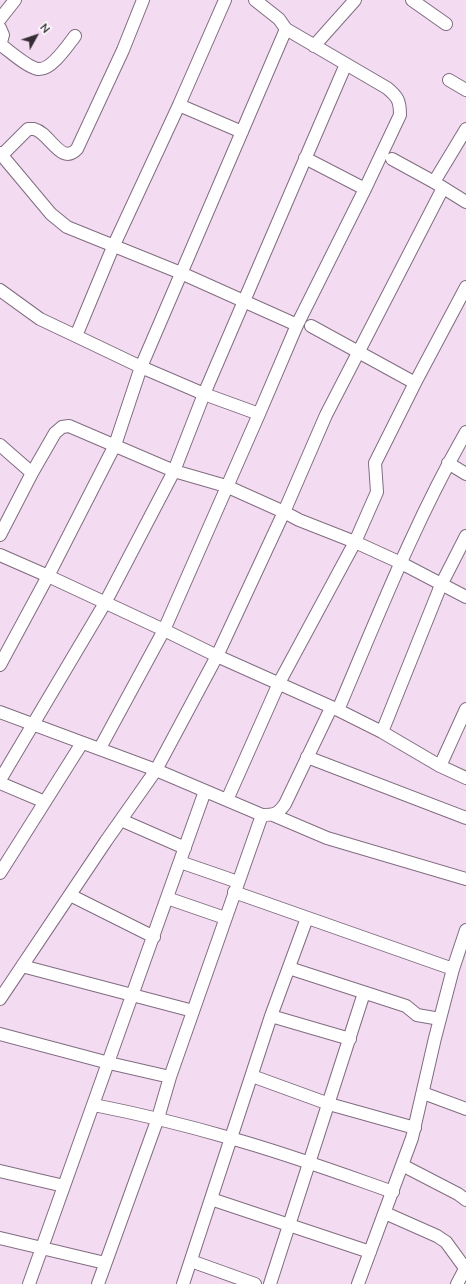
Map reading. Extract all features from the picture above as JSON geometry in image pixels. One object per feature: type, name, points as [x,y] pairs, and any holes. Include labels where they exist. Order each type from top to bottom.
[{"type":"street","points":[[0,19],[15,0]]},
{"type":"street","points":[[143,0],[123,50],[77,149],[72,154],[68,155],[63,153],[41,133],[34,129],[28,129],[1,154],[51,214],[67,227],[113,247],[181,273],[297,325]]},
{"type":"street","points":[[76,336],[113,247],[179,105],[225,0]]},
{"type":"street","points":[[100,748],[164,630],[297,325],[400,115],[400,105],[396,96],[388,88],[286,29],[279,19],[255,0]]},
{"type":"street","points":[[314,46],[355,0]]},
{"type":"street","points":[[412,0],[446,24]]},
{"type":"street","points":[[0,28],[3,35],[0,46],[31,66],[40,69],[47,67],[55,60],[75,36]]},
{"type":"street","points":[[0,665],[48,576],[115,445],[141,367],[286,29]]},
{"type":"street","points":[[0,780],[105,603],[174,471],[204,394],[346,64]]},
{"type":"street","points":[[449,80],[466,90]]},
{"type":"street","points":[[179,105],[242,132]]},
{"type":"street","points":[[0,999],[156,770],[216,656],[284,512],[326,415],[466,129]]},
{"type":"street","points":[[305,158],[365,189]]},
{"type":"street","points":[[392,159],[466,202]]},
{"type":"street","points":[[227,800],[279,683],[354,542],[377,492],[375,463],[415,383],[466,288]]},
{"type":"street","points":[[0,290],[40,319],[141,367],[204,394],[259,414]]},
{"type":"street","points":[[311,326],[415,383]]},
{"type":"street","points":[[0,535],[32,473],[56,433],[62,427],[69,426],[174,471],[226,486],[299,520],[401,563],[466,597]]},
{"type":"street","points":[[98,1284],[158,1118],[170,1077],[236,887],[267,815],[280,811],[285,804],[307,757],[334,709],[448,463],[466,432]]},
{"type":"street","points":[[0,445],[32,473]]},
{"type":"street","points":[[448,463],[466,474]]},
{"type":"street","points":[[382,732],[441,585],[466,536]]},
{"type":"street","points":[[0,555],[164,630],[216,656],[334,709],[382,732],[440,766],[466,778]]},
{"type":"street","points":[[440,766],[466,710]]},
{"type":"street","points":[[0,712],[100,748],[227,800],[327,838],[466,879]]},
{"type":"street","points":[[0,873],[82,742]]},
{"type":"street","points":[[307,757],[466,818]]},
{"type":"street","points":[[0,784],[45,802]]},
{"type":"street","points":[[29,1284],[206,791]]},
{"type":"street","points":[[121,820],[185,848]]},
{"type":"street","points":[[180,862],[307,918],[453,969]]},
{"type":"street","points":[[70,895],[154,938]]},
{"type":"street","points":[[168,898],[226,918]]},
{"type":"street","points":[[183,1284],[271,1016],[307,918]]},
{"type":"street","points":[[358,1284],[415,1128],[453,969],[466,933]]},
{"type":"street","points":[[22,966],[193,1012]]},
{"type":"street","points":[[289,968],[406,1006],[417,1015],[440,1019]]},
{"type":"street","points":[[270,1284],[290,1226],[364,993]]},
{"type":"street","points":[[271,1016],[350,1039]]},
{"type":"street","points":[[0,1034],[109,1063],[170,1077]]},
{"type":"street","points":[[252,1076],[329,1104],[415,1128]]},
{"type":"street","points":[[423,1093],[466,1110]]},
{"type":"street","points":[[94,1105],[158,1118],[231,1138],[310,1163],[392,1192]]},
{"type":"street","points":[[402,1165],[458,1194],[466,1200]]},
{"type":"street","points":[[0,1171],[64,1186]]},
{"type":"street","points":[[211,1199],[370,1252]]},
{"type":"street","points":[[384,1213],[437,1236],[446,1242],[465,1267],[457,1284]]},
{"type":"street","points":[[0,1238],[105,1262]]},
{"type":"street","points":[[191,1261],[255,1284]]}]
